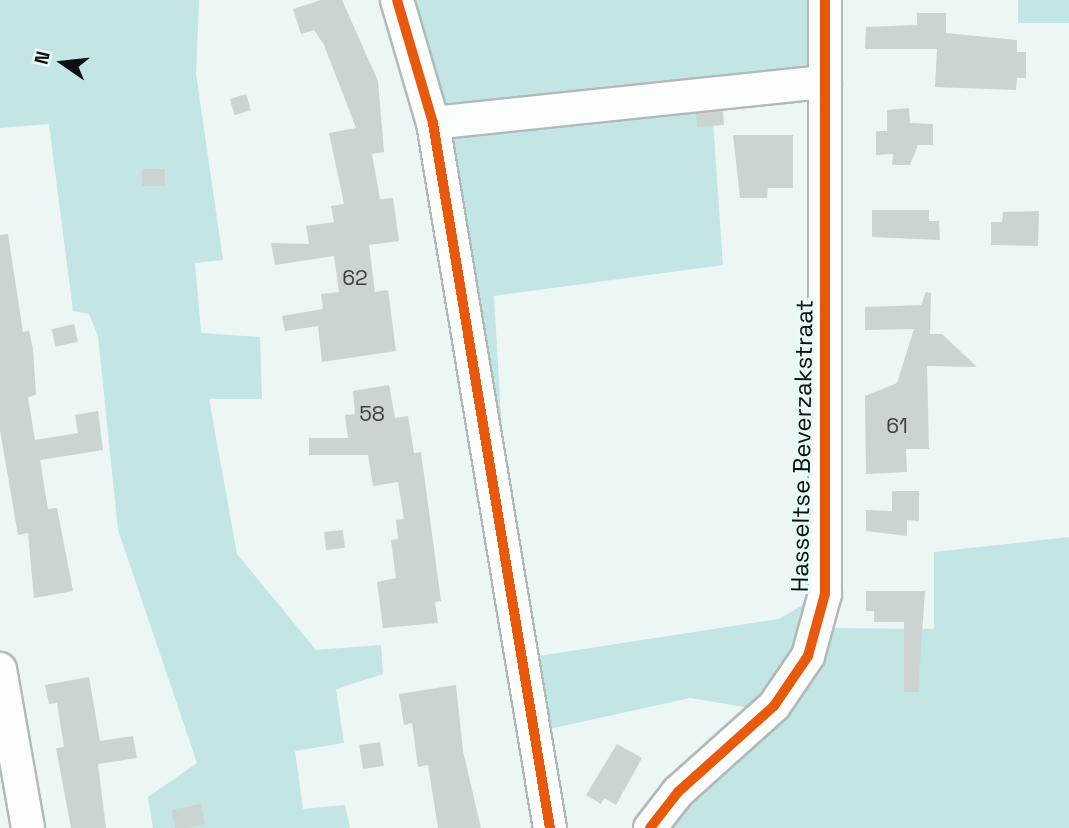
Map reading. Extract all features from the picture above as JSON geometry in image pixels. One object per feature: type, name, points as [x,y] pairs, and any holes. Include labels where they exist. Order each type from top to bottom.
[{"type":"street","points":[[397,0],[433,123],[550,828]]},
{"type":"street","name":"Hasseltse Beverzakstraat","points":[[650,828],[678,792],[774,706],[808,656],[825,594],[825,0]]},
{"type":"street","points":[[433,123],[825,82]]},
{"type":"street","points":[[0,669],[28,828]]},
{"type":"shaded area","points":[[0,0],[199,0],[196,74],[223,260],[195,263],[201,333],[260,337],[262,399],[209,399],[237,554],[316,650],[381,645],[383,674],[336,689],[344,743],[295,751],[303,809],[345,805],[350,828],[153,828],[148,797],[197,763],[118,530],[98,336],[89,314],[73,311],[49,124],[0,128]]},
{"type":"shaded area","points":[[410,0],[810,0],[810,52],[806,68],[794,72],[441,106]]},
{"type":"shaded area","points":[[1018,0],[1069,0],[1069,23],[1018,23]]},
{"type":"shaded area","points":[[712,107],[723,265],[494,296],[503,451],[538,656],[779,619],[801,606],[811,589],[816,597],[788,665],[756,709],[690,698],[540,731],[446,133]]},
{"type":"shaded area","points":[[1069,537],[1069,828],[660,828],[789,699],[826,653],[834,628],[934,629],[934,552]]},
{"type":"building","points":[[321,0],[342,0],[378,81],[384,152],[372,154],[380,199],[393,198],[399,241],[369,245],[375,292],[388,290],[396,351],[322,362],[318,326],[285,331],[282,316],[323,309],[321,294],[339,292],[334,256],[275,265],[271,243],[309,244],[306,226],[334,222],[331,206],[344,204],[329,133],[356,128],[324,45],[314,30],[301,34],[293,9]]},
{"type":"building","points":[[917,13],[946,13],[946,33],[1017,40],[1017,52],[1026,52],[1026,78],[1017,78],[1016,90],[935,87],[937,49],[865,49],[866,27],[917,25]]},
{"type":"building","points":[[246,94],[251,110],[235,115],[230,99]]},
{"type":"building","points":[[909,108],[910,123],[933,124],[933,145],[918,145],[910,165],[892,165],[893,154],[876,155],[876,131],[887,131],[887,110]]},
{"type":"building","points":[[723,111],[724,125],[697,127],[696,113]]},
{"type":"building","points":[[733,135],[793,135],[793,188],[768,188],[767,198],[740,198]]},
{"type":"building","points":[[142,169],[165,169],[165,186],[142,186]]},
{"type":"building","points":[[872,210],[929,210],[929,221],[939,221],[940,240],[872,237]]},
{"type":"building","points":[[1039,211],[1038,246],[991,245],[991,222],[1002,222],[1003,212]]},
{"type":"building","points":[[8,234],[23,332],[29,331],[33,349],[36,395],[28,397],[35,440],[78,433],[75,415],[98,411],[103,450],[40,460],[48,509],[57,508],[73,591],[34,598],[28,533],[18,535],[0,430],[0,235]]},
{"type":"building","points":[[926,292],[931,293],[930,334],[942,334],[977,367],[927,366],[929,449],[906,449],[907,472],[866,474],[865,396],[897,383],[914,329],[865,330],[865,307],[921,305]]},
{"type":"building","points":[[74,324],[78,342],[56,347],[52,329]]},
{"type":"building","points":[[389,385],[395,418],[408,416],[414,453],[421,452],[441,601],[435,602],[438,623],[383,628],[377,582],[396,578],[391,540],[398,539],[396,520],[404,519],[398,482],[373,486],[368,455],[309,455],[309,438],[348,438],[345,415],[355,414],[353,391]]},
{"type":"building","points":[[892,491],[919,491],[919,521],[907,520],[907,536],[866,531],[866,510],[892,511]]},
{"type":"building","points":[[343,530],[345,548],[326,550],[324,532]]},
{"type":"building","points":[[866,591],[925,591],[918,692],[904,692],[904,622],[874,622],[874,611],[866,611]]},
{"type":"building","points":[[89,677],[100,741],[133,736],[137,758],[98,764],[106,828],[71,828],[56,748],[64,747],[57,703],[49,704],[45,685]]},
{"type":"building","points":[[456,685],[463,751],[481,828],[438,828],[428,765],[418,767],[412,723],[404,725],[399,694]]},
{"type":"building","points":[[380,742],[384,766],[363,769],[359,745]]},
{"type":"building","points":[[617,744],[642,758],[616,805],[604,798],[601,804],[586,795]]},
{"type":"building","points":[[201,804],[205,825],[175,828],[172,810]]},
{"type":"cycle path","points":[[397,0],[433,123],[550,828]]},
{"type":"cycle path","points":[[650,828],[678,792],[774,706],[808,656],[825,594],[825,0]]}]
